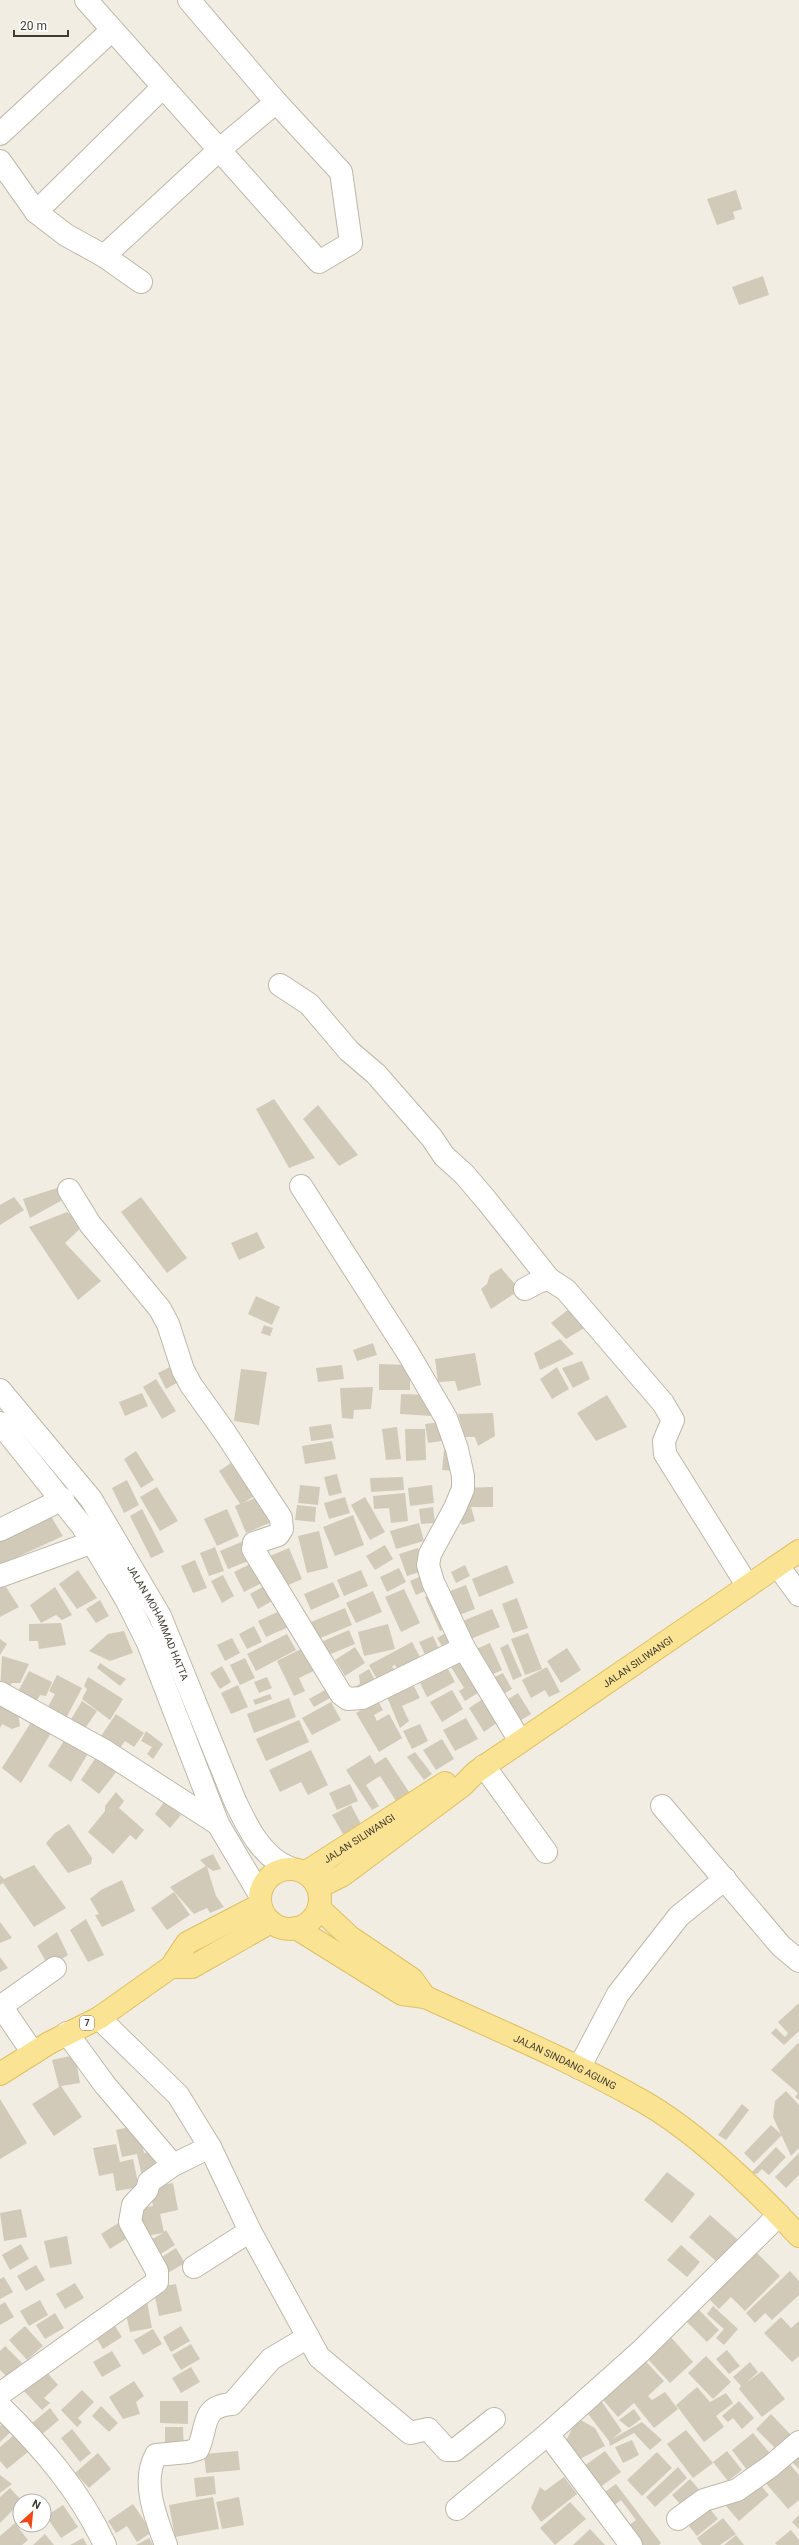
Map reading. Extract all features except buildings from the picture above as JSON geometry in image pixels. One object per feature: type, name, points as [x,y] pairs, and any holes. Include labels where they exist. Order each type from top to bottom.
[{"type":"main road","name":"JALAN SILIWANGI","points":[[264,1907],[270,1876],[308,1884],[343,1875],[462,1786],[480,1769],[747,1585],[799,1551]]},
{"type":"main road","points":[[264,1907],[283,1928],[296,1928],[311,1921],[308,1884]]},
{"type":"main road","name":"JALAN SINDANG AGUNG","points":[[308,1884],[350,1937],[412,1979],[425,1997],[579,2068],[645,2102],[697,2139],[779,2215],[799,2236]]},
{"type":"main road","name":"7","points":[[0,2074],[67,2033],[99,2018],[171,1967],[187,1943],[264,1907]]},
{"type":"main road","points":[[296,1928],[402,1994],[425,1997]]},
{"type":"street","points":[[86,0],[319,262],[351,243],[341,172],[276,102],[189,0]]},
{"type":"street","points":[[0,134],[112,30]]},
{"type":"street","points":[[36,212],[163,87]]},
{"type":"street","points":[[104,256],[219,150],[276,102]]},
{"type":"street","points":[[0,161],[36,212],[66,235],[104,256],[141,282]]},
{"type":"street","points":[[280,985],[309,1004],[350,1051],[376,1074],[432,1138],[444,1156],[464,1174],[487,1201],[549,1280],[566,1290],[671,1413],[673,1420],[664,1441],[665,1454],[747,1585]]},
{"type":"street","points":[[302,1186],[408,1353],[446,1418],[457,1449],[463,1476],[462,1489],[455,1508],[430,1554],[428,1565],[433,1582],[464,1648],[520,1741]]},
{"type":"street","points":[[69,1190],[90,1224],[160,1309],[168,1324],[183,1370],[191,1385],[226,1434],[280,1518],[282,1529],[278,1535],[254,1543],[253,1550],[341,1694],[348,1699],[362,1698],[464,1648]]},
{"type":"street","points":[[525,1289],[538,1282],[549,1280]]},
{"type":"street","name":"JALAN MOHAMMAD HATTA","points":[[0,1390],[91,1499],[160,1616],[235,1801],[249,1830],[278,1864],[308,1884]]},
{"type":"street","name":"JALAN MOHAMMAD HATTA","points":[[0,1423],[63,1499],[126,1599],[148,1644],[218,1824],[264,1907]]},
{"type":"street","points":[[0,1530],[63,1499]]},
{"type":"street","points":[[0,1576],[113,1534]]},
{"type":"street","points":[[778,1566],[799,1596]]},
{"type":"street","points":[[0,1694],[105,1751],[218,1824]]},
{"type":"street","points":[[480,1769],[546,1852]]},
{"type":"street","points":[[662,1806],[781,1946],[799,1961]]},
{"type":"street","points":[[579,2068],[618,1994],[679,1916],[725,1879]]},
{"type":"street","points":[[33,2053],[0,2007],[55,1968]]},
{"type":"street","points":[[99,2018],[178,2095],[210,2148],[250,2231],[319,2357],[410,2433],[428,2429],[447,2450],[458,2447],[494,2419]]},
{"type":"street","points":[[67,2033],[105,2085],[173,2165]]},
{"type":"street","points":[[0,2394],[157,2282],[157,2271],[130,2222],[133,2206],[147,2190],[149,2182],[173,2165],[210,2148]]},
{"type":"street","points":[[457,2509],[548,2434],[641,2351],[779,2215]]},
{"type":"street","points":[[194,2267],[250,2231]]},
{"type":"street","points":[[166,2545],[150,2493],[150,2473],[156,2455],[188,2452],[198,2449],[204,2436],[206,2418],[213,2410],[222,2404],[232,2404],[271,2359],[308,2337]]},
{"type":"street","points":[[0,2406],[28,2433],[66,2478],[93,2520],[105,2545]]},
{"type":"street","points":[[548,2434],[631,2545]]},
{"type":"street","points":[[678,2519],[704,2500],[737,2490],[771,2466],[799,2442]]}]
